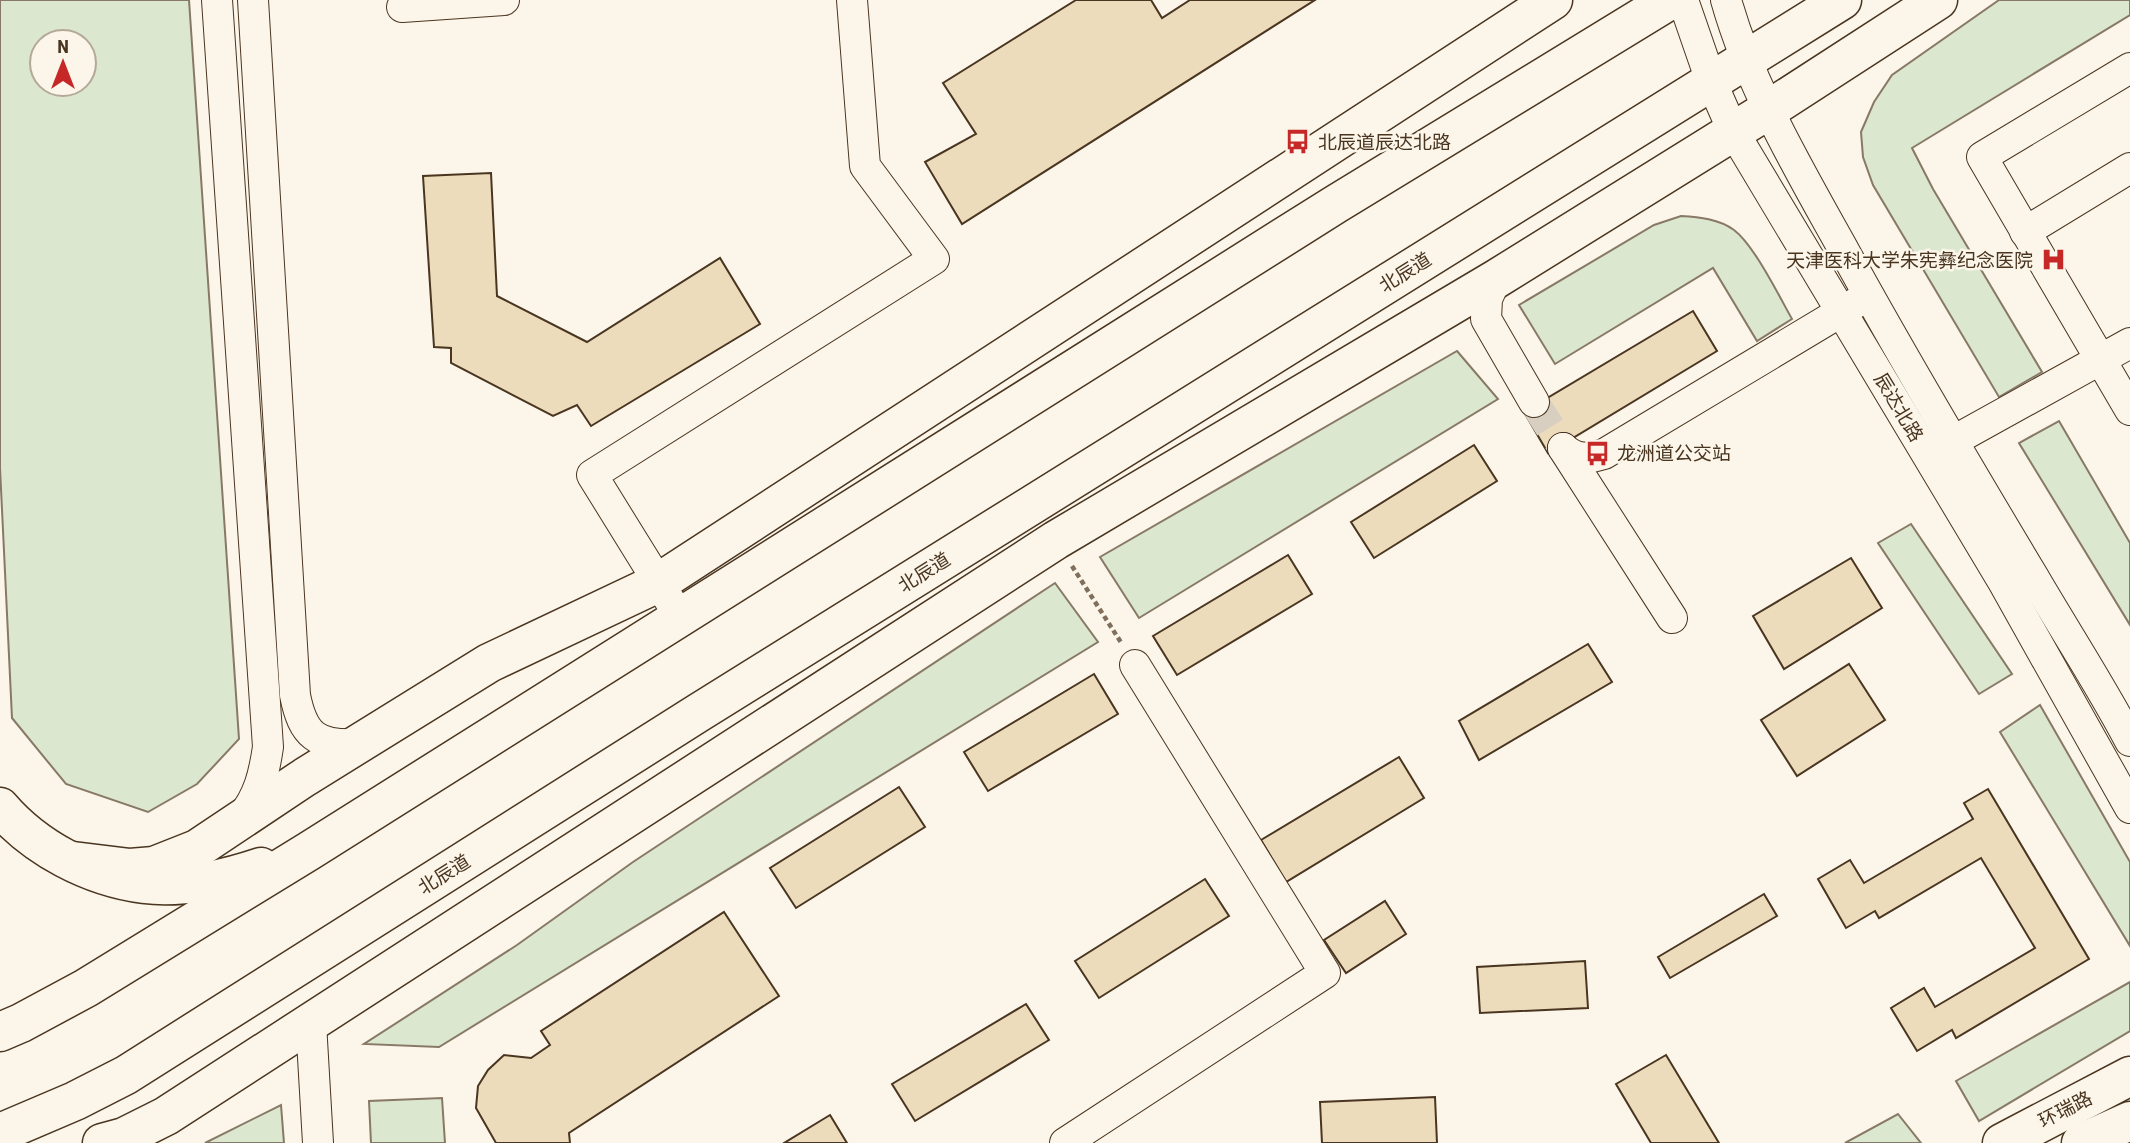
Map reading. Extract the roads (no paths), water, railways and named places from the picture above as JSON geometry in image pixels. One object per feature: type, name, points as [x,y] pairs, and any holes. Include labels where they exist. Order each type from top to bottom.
[{"type":"main road","points":[[0,1032],[86,988],[309,851],[1336,204],[1670,0]]},
{"type":"main road","name":"北辰道","points":[[0,1133],[126,1076],[709,706],[1842,0]]},
{"type":"main road","points":[[102,1143],[124,1137],[166,1116],[1056,540],[1496,279],[1768,110],[1938,0]]},
{"type":"main road","points":[[73,861],[130,868],[154,866],[197,849],[305,777],[489,663],[658,583],[1546,2]]},
{"type":"main road","points":[[0,807],[23,832],[45,847],[112,877],[144,884],[176,885],[253,870],[309,851]]},
{"type":"main road","name":"环瑞路","points":[[2002,1143],[2130,1076]]},
{"type":"main road","name":"环瑞路","points":[[2081,1143],[2130,1121]]},
{"type":"street","points":[[217,0],[268,747],[261,785],[252,804],[236,824]]},
{"type":"street","points":[[253,0],[295,695],[302,719],[317,740],[329,744],[358,744]]},
{"type":"street","points":[[402,7],[504,0]]},
{"type":"street","points":[[680,615],[592,475],[934,259],[865,166],[852,0]]},
{"type":"street","name":"辰达北路","points":[[1683,0],[1710,81],[1733,131],[1842,311],[1940,449],[2130,741]]},
{"type":"street","name":"辰达北路","points":[[1726,0],[1746,61],[1768,110],[1869,296],[2002,580],[2130,808]]},
{"type":"street","points":[[2130,68],[1982,157],[2130,410]]},
{"type":"street","points":[[2025,232],[2130,168]]},
{"type":"street","points":[[1496,279],[1487,299],[1486,318],[1535,402]]},
{"type":"street","points":[[1672,618],[1563,448],[1581,458],[1604,454],[1869,296]]},
{"type":"street","points":[[1940,449],[2130,343]]},
{"type":"street","points":[[1065,1143],[1325,973],[1135,665]]},
{"type":"street","points":[[2102,758],[2130,741]]},
{"type":"street","points":[[311,1023],[318,1143]]},
{"type":"tunnel","points":[[1534,402],[1563,448]]},
{"type":"place","name":"北辰道辰达北路","points":[[1298,142]]},
{"type":"place","name":"天津医科大学朱宪彝纪念医院","points":[[2053,260]]},
{"type":"place","name":"龙洲道公交站","points":[[1597,453]]}]
